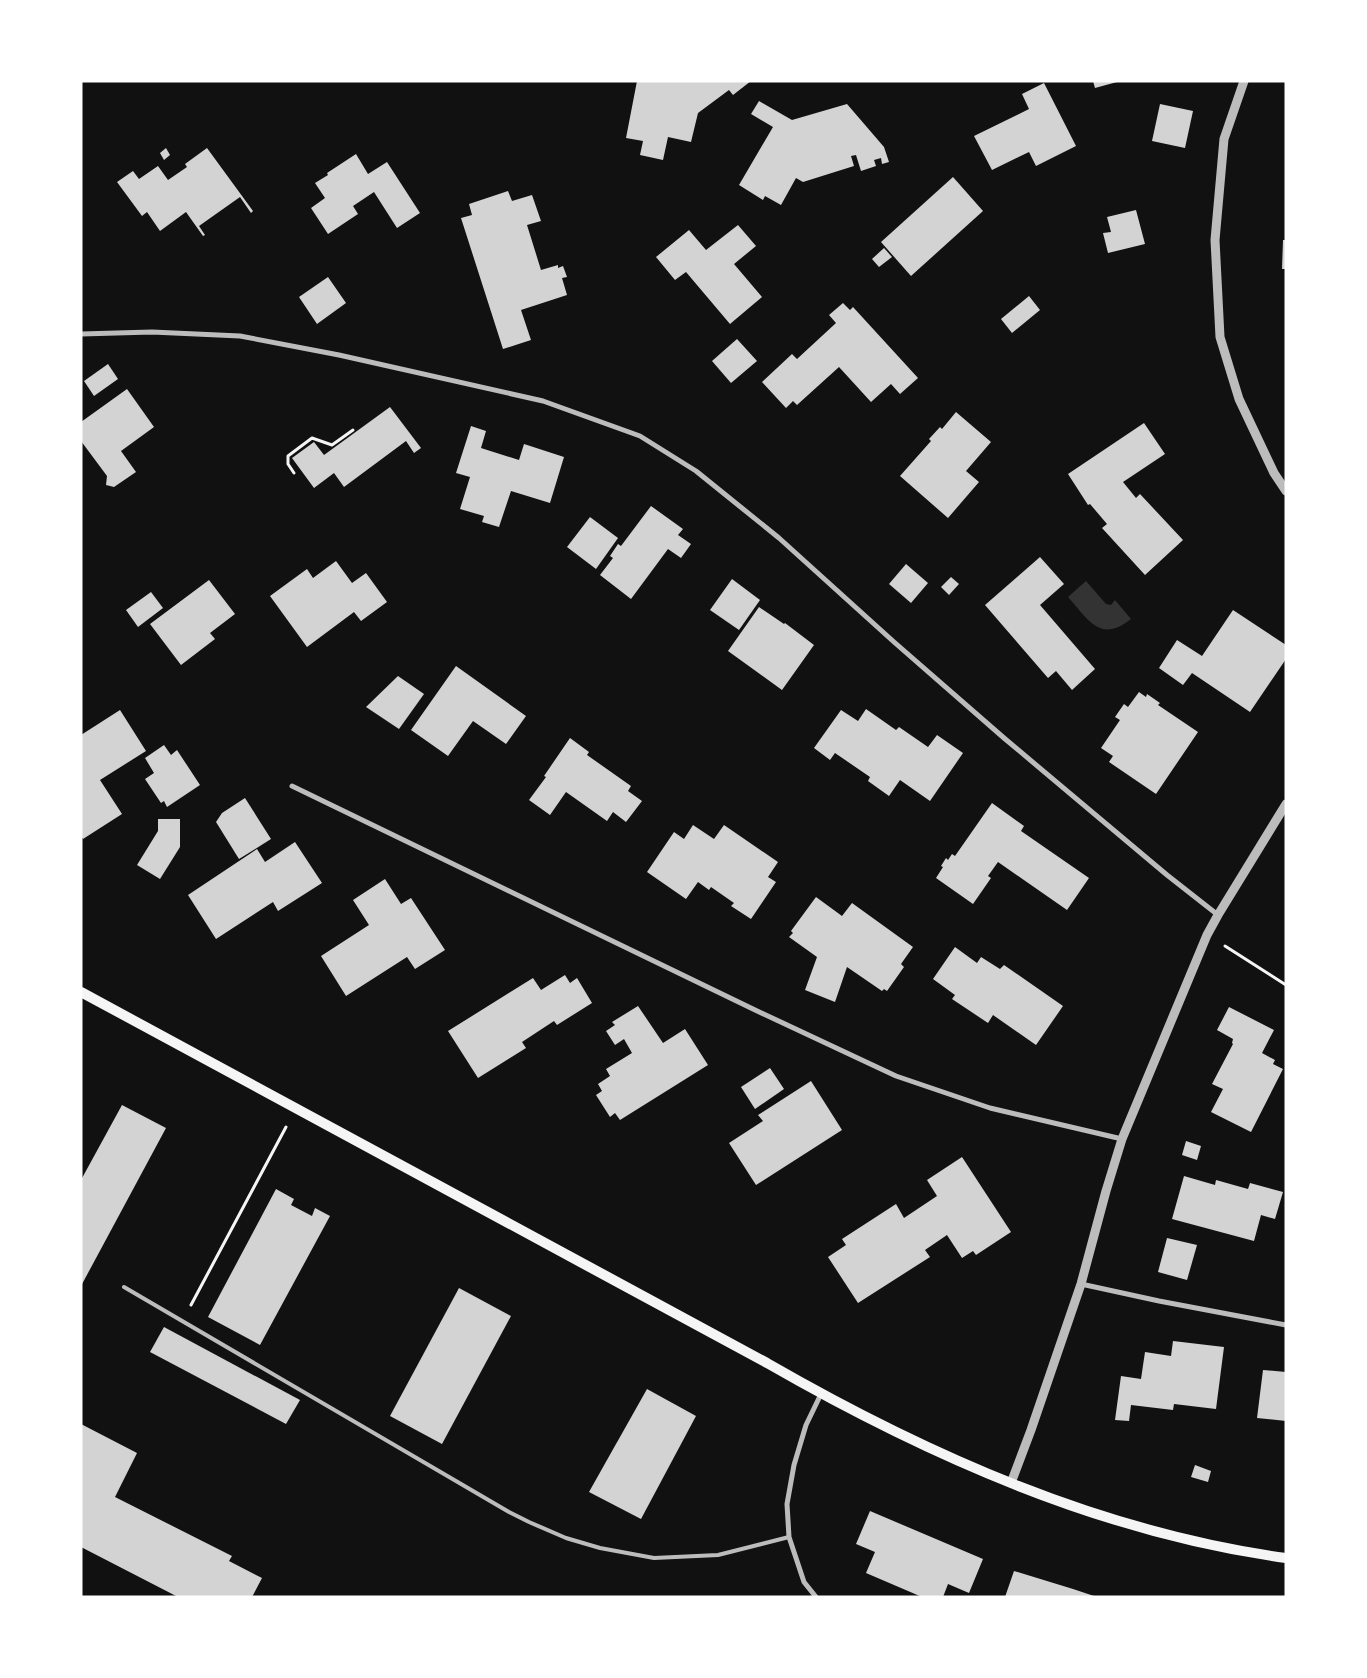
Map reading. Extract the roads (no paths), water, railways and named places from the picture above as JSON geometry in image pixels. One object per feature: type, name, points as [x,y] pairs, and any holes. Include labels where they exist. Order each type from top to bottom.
[{"type":"main road","points":[[81,992],[297,1107],[759,1358],[821,1394],[924,1445],[1011,1483],[1098,1515],[1170,1536],[1247,1553],[1286,1558]]},
{"type":"street","points":[[1244,81],[1224,139],[1215,240],[1220,337],[1239,399],[1274,473],[1286,491]]},
{"type":"street","points":[[81,334],[152,332],[240,336],[340,355],[543,401],[640,436],[696,471],[779,538],[1004,738],[1167,875],[1218,914]]},
{"type":"street","points":[[292,786],[896,1076],[990,1108],[1122,1139]]},
{"type":"street","points":[[1011,1483],[1032,1430],[1081,1284],[1122,1139],[1218,914],[1286,804]]},
{"type":"street","points":[[1081,1284],[1286,1326]]},
{"type":"street","points":[[816,1597],[804,1582],[789,1538],[787,1504],[794,1465],[806,1425],[821,1394]]},
{"type":"lane","points":[[124,1287],[509,1512],[566,1538],[600,1548],[654,1558],[718,1555],[789,1538]]}]
